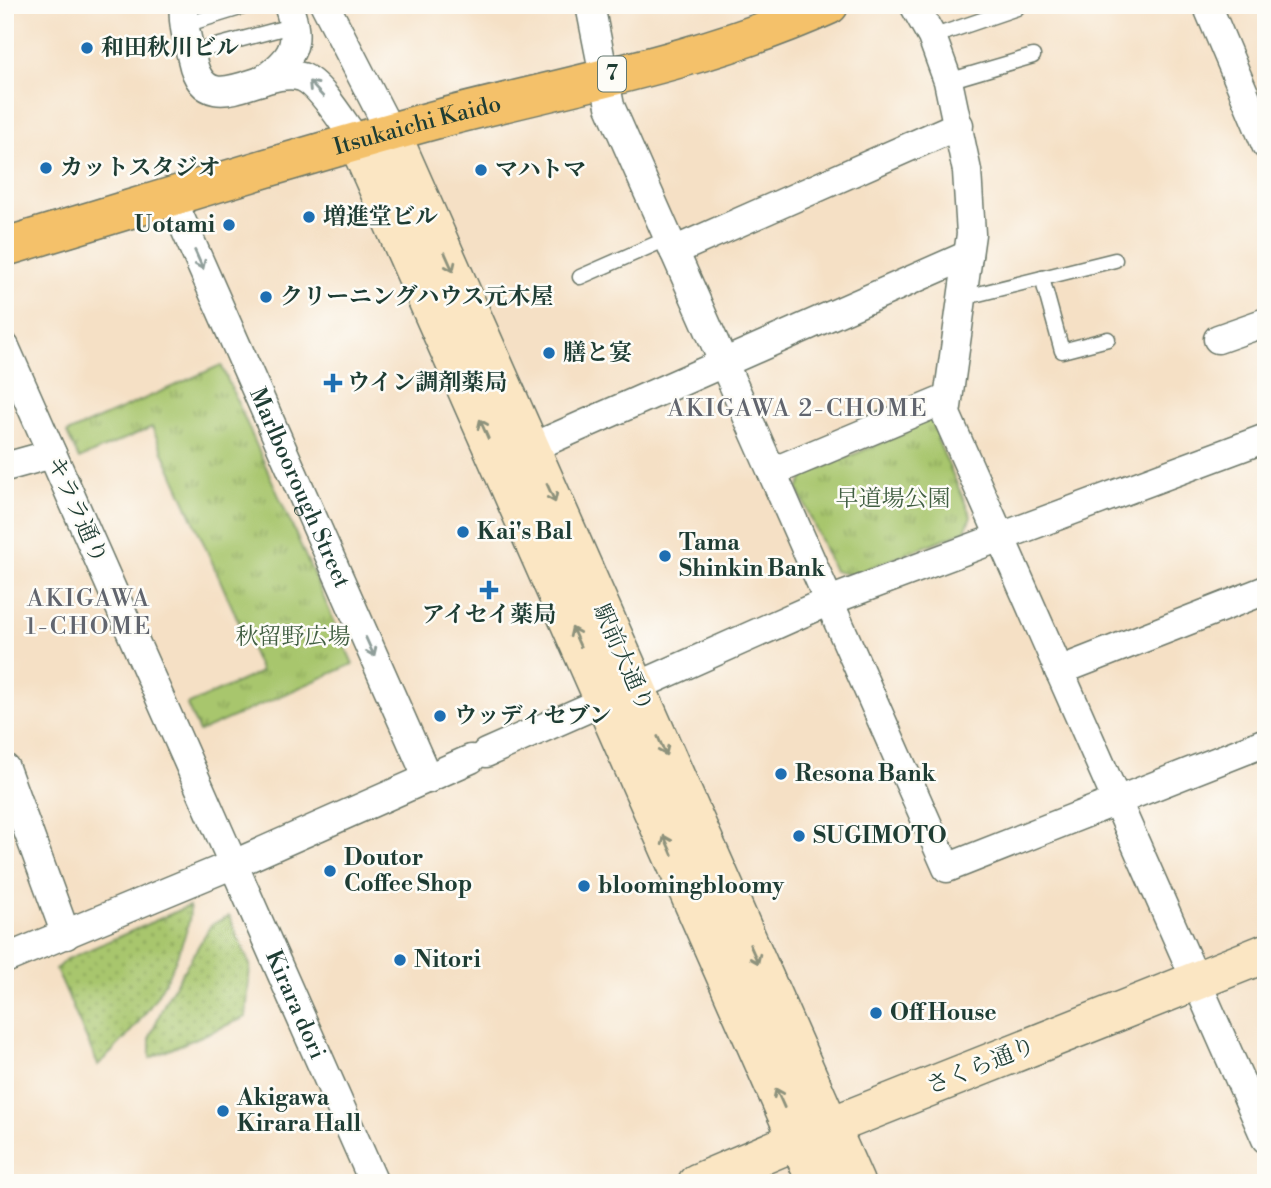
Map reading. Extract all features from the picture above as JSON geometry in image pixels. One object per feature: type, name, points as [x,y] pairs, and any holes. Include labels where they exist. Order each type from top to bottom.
[{"type":"main road","name":"Itsukaichi Kaido","points":[[5,247],[374,138],[705,50],[806,10]]},
{"type":"street","points":[[325,5],[374,138]]},
{"type":"street","points":[[590,5],[610,106],[772,472],[778,501],[829,601],[947,868],[1266,741]]},
{"type":"street","points":[[914,5],[932,37],[947,81],[959,125],[967,172],[971,234],[946,414],[1266,1139]]},
{"type":"street","points":[[1207,5],[1266,145]]},
{"type":"street","points":[[184,15],[190,53],[201,82],[208,88],[222,92],[293,75],[306,79],[374,138]]},
{"type":"street","points":[[261,81],[295,45],[291,15]]},
{"type":"street","points":[[672,244],[959,125]]},
{"type":"street","name":"駅前大通り","points":[[374,138],[531,448],[620,694]]},
{"type":"street","name":"駅前大通り","points":[[374,138],[814,1133],[855,1183]]},
{"type":"street","name":"Marlboorough Street","points":[[171,197],[428,779]]},
{"type":"street","points":[[531,448],[968,255]]},
{"type":"street","points":[[1218,339],[1266,322]]},
{"type":"street","name":"キララ通り","points":[[5,347],[234,864]]},
{"type":"street","points":[[772,472],[946,399]]},
{"type":"street","points":[[5,959],[234,864],[829,601],[1266,438]]},
{"type":"street","points":[[5,467],[52,454]]},
{"type":"street","points":[[1059,671],[1266,590]]},
{"type":"street","points":[[5,768],[66,935]]},
{"type":"street","name":"Kirara dori","points":[[234,864],[374,1183]]},
{"type":"street","name":"さくら通り","points":[[697,1183],[814,1133],[1266,953]]},
{"type":"street","name":"駅前大通り","points":[[814,1133],[817,1183]]},
{"type":"lane","points":[[184,15],[250,5]]},
{"type":"lane","points":[[932,37],[1017,8]]},
{"type":"lane","points":[[190,53],[291,15]]},
{"type":"lane","points":[[947,81],[1033,56]]},
{"type":"lane","points":[[580,277],[672,244]]},
{"type":"lane","points":[[962,298],[1115,260]]},
{"type":"lane","points":[[1042,278],[1062,351],[1108,339]]},
{"type":"green space","name":"秋留野広場","points":[[221,365],[353,664],[199,732],[187,705],[261,672],[152,427],[79,459],[67,433]]},
{"type":"green space","name":"早道場公園","points":[[926,417],[935,420],[942,437],[937,439],[971,516],[965,531],[851,575],[834,571],[798,489],[805,475],[907,432],[905,426]]},
{"type":"green space","points":[[189,906],[185,935],[158,995],[125,1038],[98,1065],[56,969],[65,960]]},
{"type":"green space","points":[[229,916],[250,965],[246,1017],[150,1058],[150,1037],[166,1000],[211,925]]},
{"type":"place","name":"和田秋川ビル","points":[[87,48]]},
{"type":"place","name":"カットスタジオ","points":[[46,168]]},
{"type":"place","name":"マハトマ","points":[[481,170]]},
{"type":"place","name":"増進堂ビル","points":[[309,217]]},
{"type":"place","name":"Uotami","points":[[229,225]]},
{"type":"place","name":"クリーニングハウス元木屋","points":[[266,297]]},
{"type":"place","name":"膳と宴","points":[[549,353]]},
{"type":"place","name":"ウイン調剤薬局","points":[[333,383]]},
{"type":"place","name":"Kai's Bal","points":[[463,532]]},
{"type":"place","name":"Tama Shinkin Bank","points":[[665,556]]},
{"type":"place","name":"アイセイ薬局","points":[[489,590]]},
{"type":"place","name":"ウッディセブン","points":[[440,716]]},
{"type":"place","name":"Resona Bank","points":[[781,774]]},
{"type":"place","name":"SUGIMOTO","points":[[799,836]]},
{"type":"place","name":"Doutor Coffee Shop","points":[[330,871]]},
{"type":"place","name":"bloomingbloomy","points":[[584,886]]},
{"type":"place","name":"Nitori","points":[[400,960]]},
{"type":"place","name":"Off House","points":[[876,1013]]},
{"type":"place","name":"Akigawa Kirara Hall","points":[[223,1111]]},
{"type":"district","name":"AKIGAWA 2-CHOME","points":[[798,409]]},
{"type":"district","name":"AKIGAWA 1-CHOME","points":[[89,613]]}]
